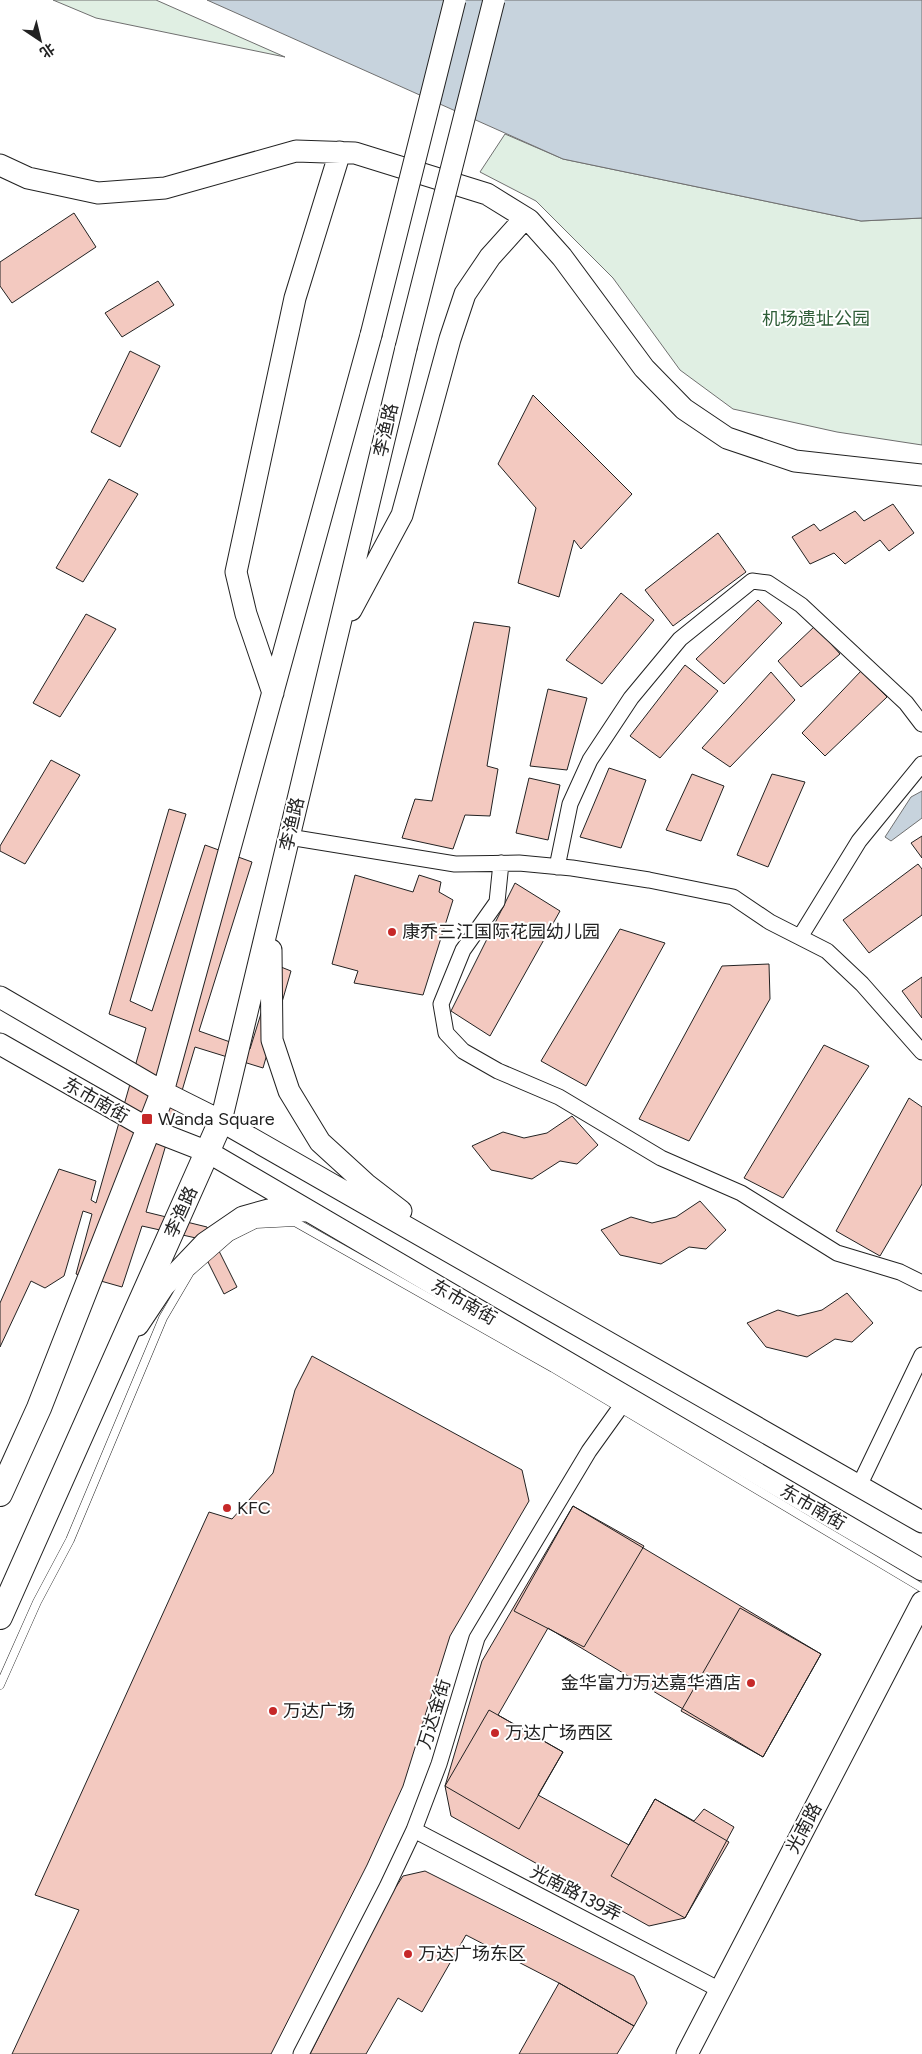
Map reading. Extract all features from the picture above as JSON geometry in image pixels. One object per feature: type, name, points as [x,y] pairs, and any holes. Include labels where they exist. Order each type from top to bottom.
[{"type":"main road","points":[[0,1494],[39,1408],[163,1092],[371,335],[455,0]]},
{"type":"main road","name":"李渔路","points":[[0,1617],[221,1121],[406,348],[494,0]]},
{"type":"main road","points":[[0,165],[28,178],[98,193],[165,188],[296,151],[340,152],[355,153],[487,194],[525,218],[562,257],[644,368],[684,409],[727,438],[796,461],[922,475]]},
{"type":"main road","points":[[273,693],[246,614],[236,572],[295,298],[340,152]]},
{"type":"main road","points":[[338,634],[402,515],[450,339],[465,294],[490,258],[525,218]]},
{"type":"main road","points":[[272,911],[270,975],[272,1040],[289,1090],[320,1142],[366,1184],[458,1256]]},
{"type":"main road","name":"东市南街","points":[[0,997],[163,1092],[221,1121],[922,1522]]},
{"type":"main road","name":"东市南街","points":[[0,1044],[149,1129],[208,1152],[623,1403],[922,1570]]},
{"type":"main road","points":[[116,1358],[164,1286],[205,1243],[243,1217],[268,1210],[308,1211]]},
{"type":"main road","name":"光南路","points":[[687,2054],[922,1602]]},
{"type":"street","points":[[557,867],[570,804],[590,760],[631,698],[680,639],[752,581],[768,583],[801,605],[906,703],[922,724]]},
{"type":"street","points":[[800,937],[859,841],[922,764]]},
{"type":"street","points":[[289,837],[455,864],[557,867],[649,880],[733,897],[770,922],[827,950],[862,984],[922,1052]]},
{"type":"street","points":[[501,864],[497,902],[463,950],[441,1004],[446,1033],[462,1051],[498,1071],[559,1098],[661,1158],[741,1193],[837,1253],[900,1272],[922,1283]]},
{"type":"street","points":[[859,1486],[922,1355]]},
{"type":"street","name":"万达金街","points":[[301,2054],[387,1887],[414,1830],[438,1764],[476,1638],[589,1452],[623,1403]]},
{"type":"street","name":"光南路139弄","points":[[414,1830],[720,1990]]},
{"type":"lane","points":[[0,1685],[37,1602],[70,1540],[163,1318],[190,1272],[230,1237],[256,1224],[295,1222],[623,1403],[922,1588]]},
{"type":"green space","points":[[53,0],[156,0],[285,57],[96,18]]},
{"type":"green space","name":"机场遗址公园","points":[[505,134],[563,159],[861,221],[922,218],[922,445],[837,432],[733,409],[680,370],[613,278],[536,201],[480,172]]},
{"type":"shaded area","points":[[207,0],[922,0],[922,218],[861,221],[563,159]]},
{"type":"shaded area","points":[[922,791],[922,818],[891,841],[885,837],[911,797]]},
{"type":"building","points":[[74,213],[96,247],[12,303],[0,286],[0,262]]},
{"type":"building","points":[[158,281],[174,305],[122,337],[105,313]]},
{"type":"building","points":[[130,351],[160,366],[120,447],[91,432]]},
{"type":"building","points":[[533,395],[632,494],[581,549],[574,540],[559,597],[518,583],[536,508],[498,464]]},
{"type":"building","points":[[109,479],[138,494],[83,582],[56,568]]},
{"type":"building","points":[[893,504],[914,533],[889,551],[880,540],[845,564],[834,553],[810,564],[792,537],[814,524],[820,531],[855,511],[864,521]]},
{"type":"building","points":[[718,533],[746,572],[673,626],[645,590]]},
{"type":"building","points":[[621,593],[654,620],[602,684],[566,660]]},
{"type":"building","points":[[758,600],[782,623],[724,684],[696,659]]},
{"type":"building","points":[[86,614],[116,629],[60,717],[33,703]]},
{"type":"building","points":[[474,622],[510,627],[487,766],[498,769],[490,816],[465,815],[453,849],[402,838],[415,799],[432,801]]},
{"type":"building","points":[[815,626],[840,654],[801,687],[778,661]]},
{"type":"building","points":[[685,665],[718,691],[660,758],[630,736]]},
{"type":"building","points":[[861,671],[887,697],[825,756],[802,733]]},
{"type":"building","points":[[771,672],[795,700],[730,767],[702,748]]},
{"type":"building","points":[[548,689],[587,698],[567,770],[530,766]]},
{"type":"building","points":[[51,760],[80,775],[25,864],[0,851],[0,846]]},
{"type":"building","points":[[609,768],[646,780],[621,848],[580,837]]},
{"type":"building","points":[[692,774],[724,786],[701,841],[666,830]]},
{"type":"building","points":[[772,774],[805,782],[768,867],[737,855]]},
{"type":"building","points":[[529,778],[560,785],[548,840],[516,833]]},
{"type":"building","name":"Wanda Square","points":[[169,809],[186,814],[130,1001],[152,1011],[205,845],[252,862],[199,1031],[250,1049],[276,965],[291,971],[263,1068],[195,1047],[146,1212],[207,1227],[237,1287],[224,1294],[196,1238],[142,1226],[122,1287],[76,1274],[92,1214],[83,1211],[64,1276],[45,1288],[31,1281],[0,1347],[0,1303],[59,1169],[96,1181],[91,1200],[96,1203],[146,1028],[109,1014]]},
{"type":"building","points":[[922,836],[922,858],[911,843]]},
{"type":"building","points":[[918,864],[922,869],[922,915],[869,953],[843,920]]},
{"type":"building","name":"康乔三江国际花园幼儿园","points":[[355,875],[413,892],[419,875],[441,882],[439,892],[453,900],[423,995],[354,983],[358,971],[332,964]]},
{"type":"building","points":[[515,883],[560,911],[490,1036],[451,1011]]},
{"type":"building","points":[[620,929],[665,943],[586,1086],[541,1061]]},
{"type":"building","points":[[769,964],[770,999],[689,1141],[639,1119],[722,966]]},
{"type":"building","points":[[922,977],[922,1018],[902,991]]},
{"type":"building","points":[[824,1045],[869,1066],[783,1198],[744,1178]]},
{"type":"building","points":[[909,1098],[922,1107],[922,1184],[880,1256],[836,1231]]},
{"type":"building","points":[[572,1116],[598,1145],[577,1164],[560,1161],[532,1179],[491,1170],[472,1146],[503,1132],[524,1138],[547,1133]]},
{"type":"building","points":[[700,1201],[726,1230],[706,1249],[689,1247],[661,1264],[620,1255],[601,1230],[631,1217],[652,1223],[676,1217]]},
{"type":"building","points":[[847,1293],[873,1323],[852,1342],[835,1339],[807,1357],[766,1347],[747,1323],[778,1310],[798,1316],[822,1310]]},
{"type":"building","name":"万达广场","points":[[312,1356],[522,1470],[529,1501],[450,1636],[403,1786],[367,1865],[271,2054],[12,2054],[79,1910],[35,1895],[209,1512],[232,1519],[273,1473],[295,1390]]},
{"type":"building","name":"万达广场西区","points":[[573,1506],[821,1654],[763,1757],[548,1628],[498,1715],[563,1752],[538,1795],[629,1845],[655,1799],[694,1821],[704,1809],[734,1827],[685,1918],[649,1926],[451,1816],[445,1786],[482,1661]]},
{"type":"building","points":[[573,1506],[644,1546],[584,1647],[514,1611]]},
{"type":"building","name":"金华富力万达嘉华酒店","points":[[740,1608],[821,1654],[763,1757],[681,1711]]},
{"type":"building","points":[[489,1710],[563,1752],[519,1829],[445,1786]]},
{"type":"building","points":[[655,1799],[729,1842],[685,1918],[611,1876]]},
{"type":"building","name":"万达广场东区","points":[[425,1871],[634,1976],[647,2003],[634,2026],[559,1983],[466,1935],[422,2012],[398,1998],[366,2054],[310,2054],[392,1893],[403,1876]]},
{"type":"building","points":[[559,1983],[634,2026],[617,2054],[519,2054]]},
{"type":"place","name":"康乔三江国际花园幼儿园","points":[[392,932]]},
{"type":"place","name":"Wanda Square","points":[[147,1119]]},
{"type":"place","name":"KFC","points":[[227,1508]]},
{"type":"place","name":"金华富力万达嘉华酒店","points":[[751,1683]]},
{"type":"place","name":"万达广场","points":[[273,1711]]},
{"type":"place","name":"万达广场西区","points":[[495,1733]]},
{"type":"place","name":"万达广场东区","points":[[408,1954]]}]
